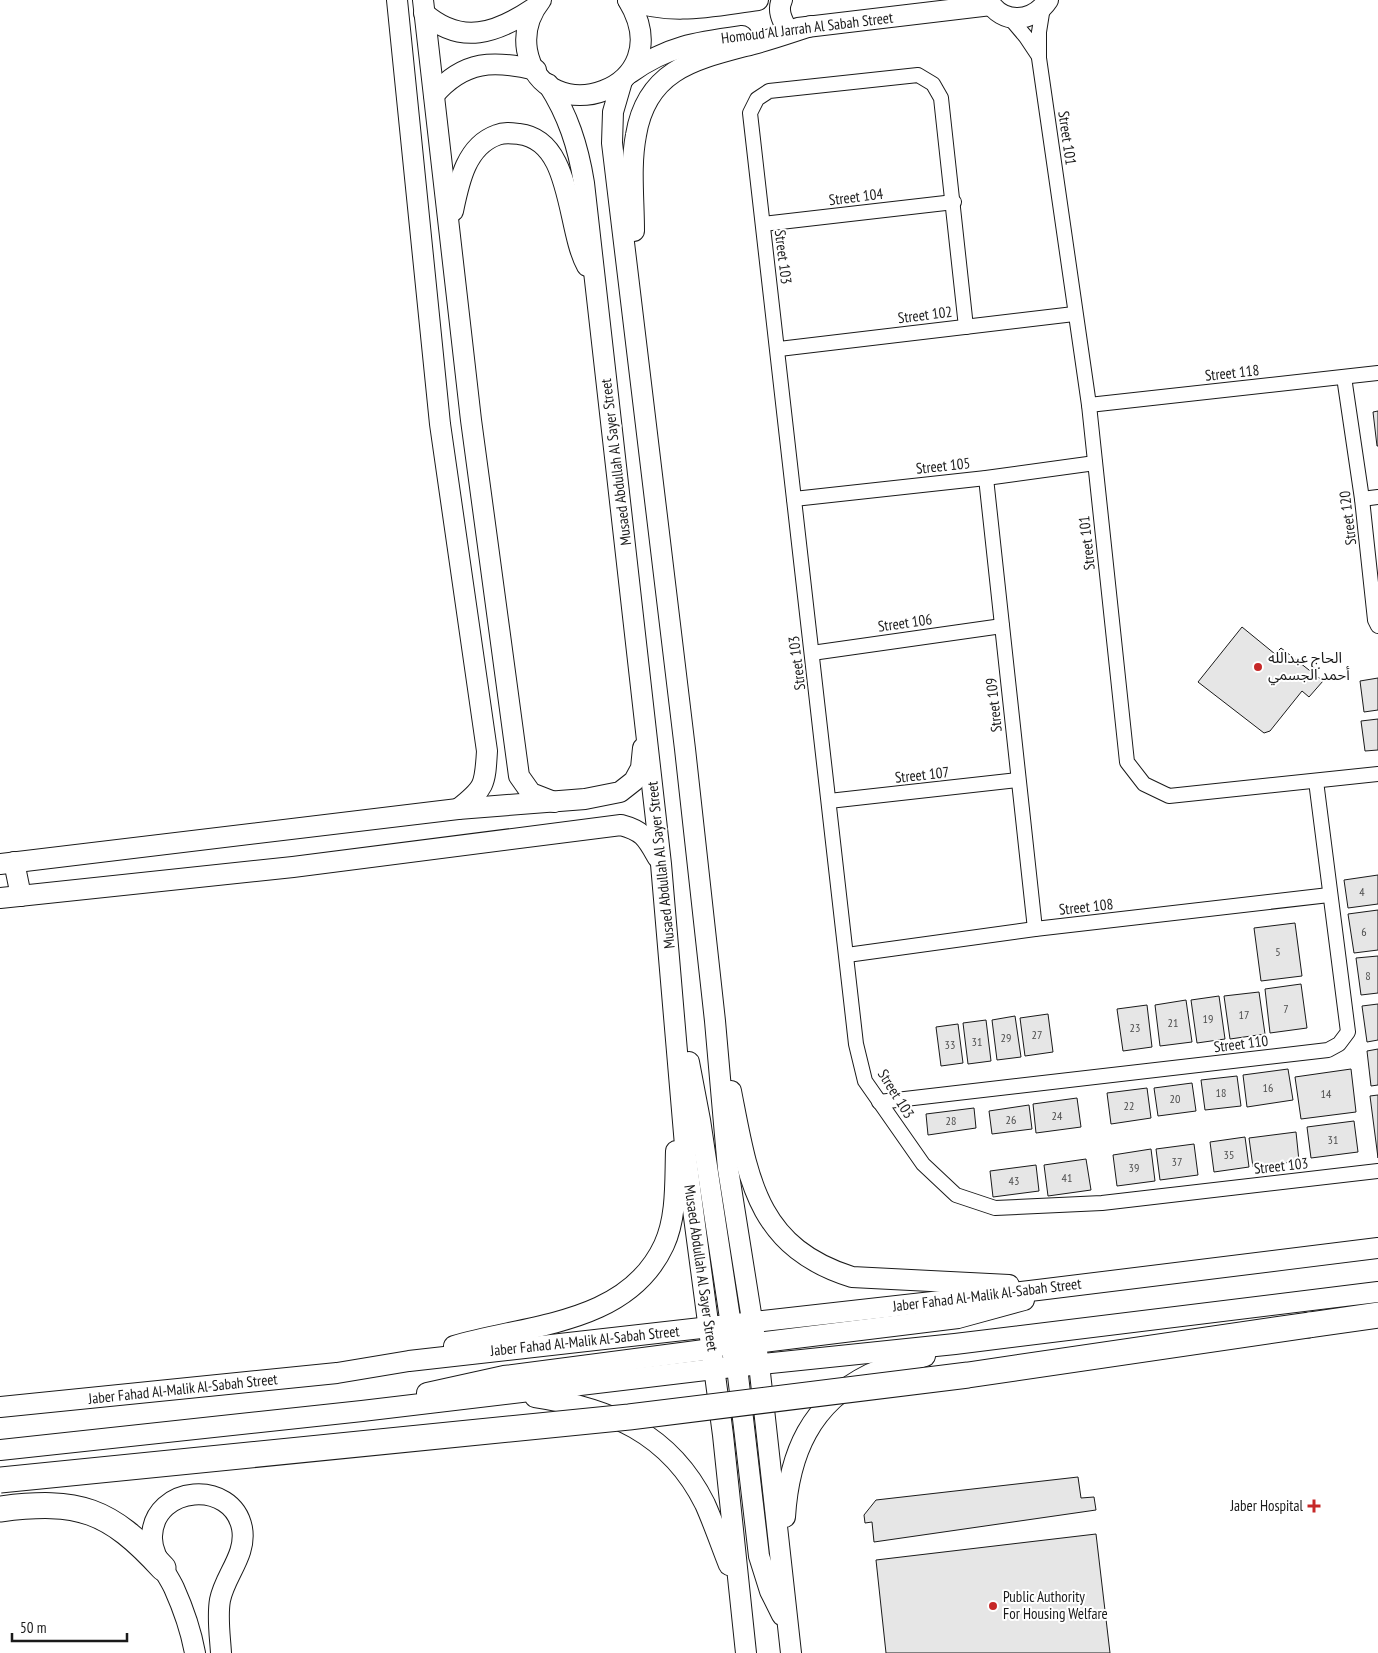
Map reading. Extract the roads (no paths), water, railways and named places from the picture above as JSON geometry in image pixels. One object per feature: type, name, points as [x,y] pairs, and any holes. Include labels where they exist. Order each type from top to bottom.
[{"type":"highway","points":[[0,1480],[639,1416],[968,1376],[1378,1315]]},
{"type":"highway","points":[[0,1509],[38,1504],[58,1504],[96,1513],[130,1534],[163,1568]]},
{"type":"street","points":[[396,0],[440,424],[487,751],[485,781],[478,794],[458,809]]},
{"type":"street","points":[[628,0],[650,7],[674,10],[758,0]]},
{"type":"street","name":"Musaed Abdullah Al Sayer Street","points":[[628,0],[638,17],[642,36],[639,55],[626,77],[613,112],[612,143],[715,1021],[728,1169],[752,1322],[714,1369],[723,1435],[746,1653]]},
{"type":"street","points":[[782,0],[780,5],[781,18],[787,29]]},
{"type":"street","points":[[990,3],[1000,13],[1010,18],[1022,19],[1034,15],[1046,4]]},
{"type":"street","name":"Homoud Al Jarrah Al Sabah Street","points":[[542,77],[562,92],[577,96],[594,95],[609,90],[651,58],[674,48],[787,29],[990,3]]},
{"type":"street","points":[[424,6],[436,23],[450,30],[465,33],[492,30],[514,21],[537,4]]},
{"type":"street","name":"Musaed Abdullah Al Sayer Street","points":[[537,4],[528,24],[526,40],[528,56],[566,114],[577,148],[595,281],[646,723],[676,1018],[682,1107],[708,1328],[759,1364],[791,1653]]},
{"type":"street","name":"Street 101","points":[[1046,4],[1039,32],[1039,58],[1074,314],[1089,405],[1128,762],[1144,784],[1170,796],[1378,774]]},
{"type":"street","points":[[424,6],[471,420],[519,776],[531,793],[554,802]]},
{"type":"street","name":"Street 101","points":[[1010,18],[1026,37],[1039,58]]},
{"type":"street","points":[[633,310],[633,152],[636,133],[648,100],[664,80],[685,64],[811,26]]},
{"type":"street","points":[[434,94],[458,73],[472,67],[503,64],[542,77]]},
{"type":"street","name":"Street 103","points":[[966,327],[954,202],[941,98],[933,84],[918,75],[769,91],[757,100],[750,113],[779,349],[794,499],[856,1044],[866,1081],[923,1164],[956,1195],[995,1208],[1102,1202],[1378,1171]]},
{"type":"street","points":[[452,248],[452,213],[460,180],[475,149],[486,139],[501,133],[526,134],[543,143],[555,157],[576,242],[581,256],[595,281]]},
{"type":"street","name":"Street 104","points":[[763,224],[954,202]]},
{"type":"street","name":"Street 102","points":[[779,349],[1074,314]]},
{"type":"street","name":"Street 118","points":[[1089,405],[1378,373]]},
{"type":"street","name":"Street 120","points":[[1344,377],[1362,498],[1375,620],[1378,626]]},
{"type":"street","points":[[440,424],[447,431],[457,432],[466,428],[471,420]]},
{"type":"street","name":"Street 105","points":[[794,499],[986,478],[1095,463]]},
{"type":"street","name":"Street 109","points":[[986,478],[1034,929]]},
{"type":"street","points":[[1362,498],[1378,497]]},
{"type":"street","name":"Street 106","points":[[812,654],[1002,626]]},
{"type":"street","points":[[21,896],[7,863],[458,809],[585,799],[620,792],[634,781],[641,768],[646,723]]},
{"type":"street","name":"Street 107","points":[[829,802],[1018,780]]},
{"type":"street","name":"Street 110","points":[[879,1102],[1328,1050],[1339,1044],[1348,1032],[1329,895],[1316,781]]},
{"type":"street","points":[[585,799],[590,813],[588,829]]},
{"type":"street","points":[[0,898],[293,867],[621,825],[638,830],[647,839],[661,864]]},
{"type":"street","name":"Street 108","points":[[847,955],[1034,929],[1329,895]]},
{"type":"street","points":[[676,1018],[695,1092],[734,1346],[759,1556],[770,1591],[787,1623]]},
{"type":"street","points":[[715,1021],[757,1198],[769,1221],[785,1241],[805,1257],[827,1269],[852,1276],[889,1280],[980,1282],[1038,1290]]},
{"type":"street","points":[[409,1361],[466,1342],[580,1316],[606,1306],[630,1290],[650,1270],[665,1244],[672,1215],[676,1150],[682,1107]]},
{"type":"street","name":"Jaber Fahad Al-Malik Al-Sabah Street","points":[[752,1322],[1038,1290],[1378,1248]]},
{"type":"street","points":[[387,1407],[437,1390],[481,1379],[958,1318],[1010,1305],[1058,1287]]},
{"type":"street","points":[[759,1364],[954,1344],[1378,1292]]},
{"type":"street","name":"Jaber Fahad Al-Malik Al-Sabah Street","points":[[0,1407],[338,1373],[409,1361],[708,1328]]},
{"type":"street","points":[[781,1564],[786,1492],[800,1443],[813,1421],[843,1391],[872,1373],[954,1344]]},
{"type":"street","points":[[0,1450],[714,1369]]},
{"type":"street","points":[[511,1393],[570,1402],[598,1410],[624,1422],[649,1437],[677,1464],[705,1504],[738,1588]]},
{"type":"street","points":[[195,1653],[183,1612],[153,1549],[152,1535],[155,1522],[162,1510],[172,1500],[185,1495],[199,1493],[212,1496],[227,1503],[236,1514],[242,1527],[243,1541],[240,1554],[226,1581],[220,1600],[219,1628],[222,1653]]},
{"type":"place","name":"الحاج عبدالله أحمد الجسمي","points":[[1258,667]]},
{"type":"place","name":"Jaber Hospital","points":[[1314,1506]]},
{"type":"place","name":"Public Authority For Housing Welfare","points":[[993,1606]]}]
